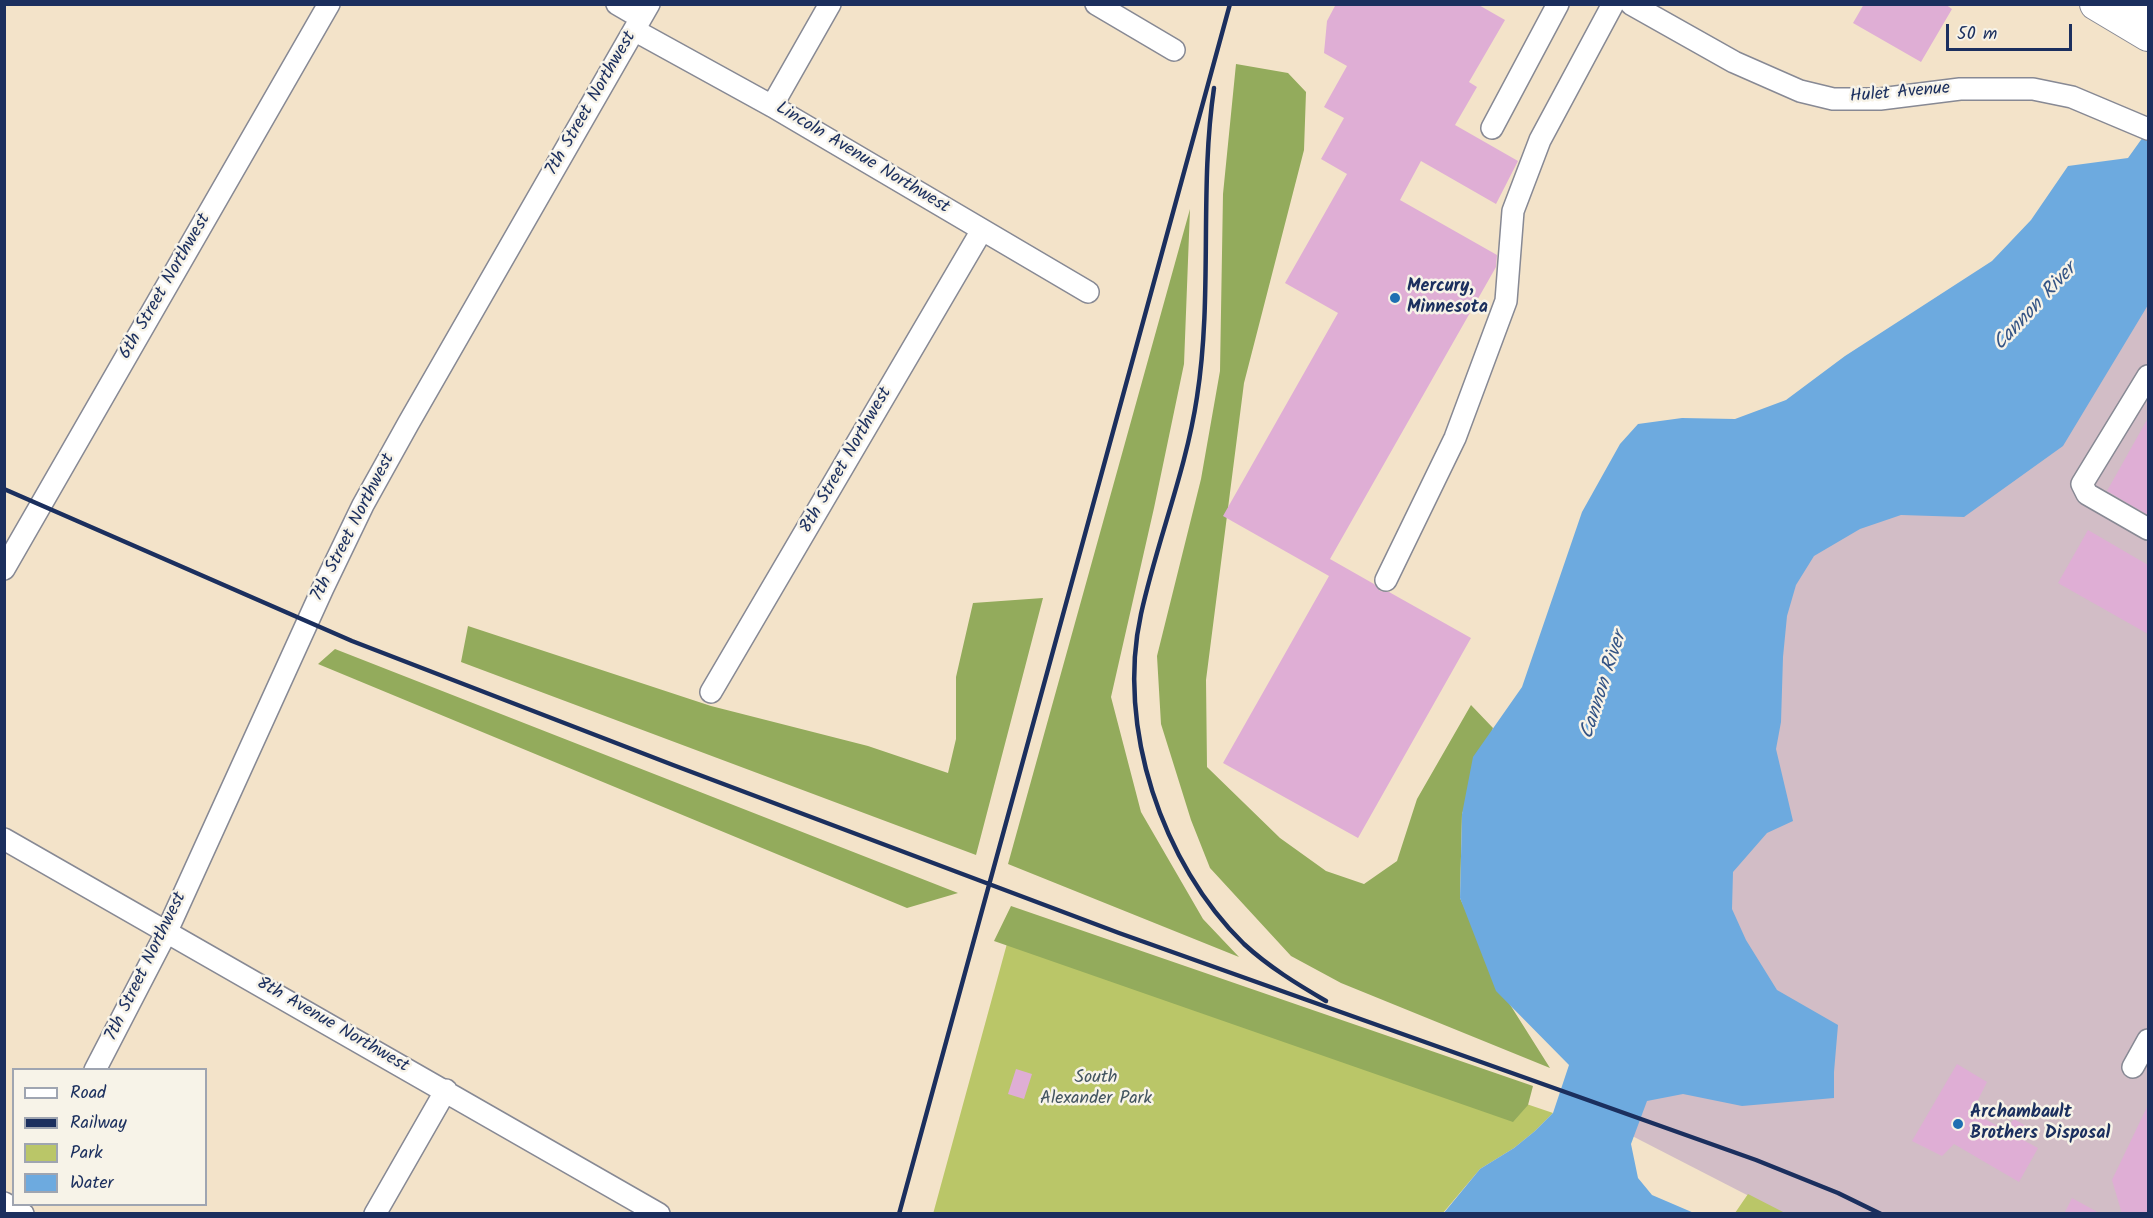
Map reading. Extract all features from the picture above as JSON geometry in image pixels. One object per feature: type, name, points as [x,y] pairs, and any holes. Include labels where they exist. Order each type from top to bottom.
[{"type":"highway","points":[[2096,4],[2148,35]]},
{"type":"street","name":"6th Street Northwest","points":[[4,569],[329,4]]},
{"type":"street","name":"Lincoln Avenue Northwest","points":[[617,4],[641,17],[772,106],[1088,292]]},
{"type":"street","points":[[772,106],[830,4]]},
{"type":"street","points":[[1096,4],[1173,50]]},
{"type":"street","points":[[1492,128],[1557,4]]},
{"type":"street","points":[[1386,580],[1455,438],[1506,301],[1514,211],[1540,140],[1613,4]]},
{"type":"street","name":"Hulet Avenue","points":[[1631,4],[1734,62],[1800,92],[1833,99],[1868,99],[1960,89],[2033,89],[2072,97],[2146,128]]},
{"type":"street","name":"7th Street Northwest","points":[[96,1068],[167,931],[363,505],[641,17]]},
{"type":"street","name":"8th Street Northwest","points":[[711,692],[982,230]]},
{"type":"street","points":[[2148,375],[2082,484],[2087,494],[2148,529]]},
{"type":"street","name":"8th Avenue Northwest","points":[[4,838],[659,1214]]},
{"type":"street","points":[[2133,1067],[2148,1040]]},
{"type":"street","points":[[375,1214],[446,1090]]},
{"type":"shaded area","points":[[2148,215],[2148,1213],[1782,1213],[1605,1122],[1686,631]]},
{"type":"green space","points":[[1236,64],[1288,73],[1306,92],[1304,150],[1244,383],[1206,680],[1207,767],[1280,838],[1326,871],[1364,884],[1397,861],[1417,799],[1471,705],[1493,728],[1462,814],[1460,898],[1509,1003],[1550,1068],[1341,983],[1291,956],[1210,868],[1191,820],[1161,724],[1157,656],[1201,479],[1220,371],[1223,194]]},
{"type":"green space","points":[[1190,209],[1184,364],[1111,697],[1141,812],[1203,919],[1239,957],[1008,864]]},
{"type":"green space","points":[[1043,598],[976,855],[461,662],[468,626],[711,706],[868,746],[948,773],[956,739],[956,677],[973,603]]},
{"type":"green space","points":[[335,649],[958,893],[907,908],[318,664]]},
{"type":"green space","points":[[1011,906],[1533,1086],[1528,1105],[1513,1122],[994,941]]},
{"type":"green space","name":"South Alexander Park","points":[[1011,929],[1553,1113],[1514,1148],[1480,1169],[1443,1213],[933,1214]]},
{"type":"green space","points":[[1748,1194],[1785,1213],[1735,1213]]},
{"type":"water","name":"Cannon River","points":[[2148,130],[2148,305],[2063,446],[1964,517],[1901,515],[1860,529],[1814,556],[1796,585],[1787,616],[1781,722],[1776,749],[1793,821],[1767,833],[1733,872],[1732,909],[1746,940],[1777,990],[1838,1025],[1834,1098],[1742,1106],[1683,1094],[1647,1101],[1631,1144],[1638,1178],[1652,1195],[1694,1213],[1443,1214],[1480,1169],[1514,1148],[1553,1113],[1569,1065],[1496,991],[1460,898],[1462,814],[1473,757],[1522,687],[1582,512],[1620,444],[1638,424],[1682,418],[1735,419],[1786,400],[1845,356],[1992,261],[2031,220],[2068,166],[2128,158]]},
{"type":"building","name":"Mercury, Minnesota","points":[[1336,4],[1477,4],[1505,20],[1469,82],[1477,87],[1455,125],[1518,161],[1496,204],[1421,161],[1400,200],[1497,255],[1496,267],[1330,559],[1374,584],[1380,591],[1389,592],[1471,638],[1358,838],[1223,763],[1329,576],[1223,516],[1338,313],[1285,283],[1347,174],[1321,159],[1344,118],[1324,107],[1347,66],[1324,53],[1327,21]]},
{"type":"building","points":[[1864,4],[1945,4],[1952,9],[1921,62],[1853,23]]},
{"type":"building","points":[[2148,418],[2148,515],[2107,491]]},
{"type":"building","points":[[2088,530],[2148,565],[2148,634],[2058,583]]},
{"type":"building","name":"Archambault Brothers Disposal","points":[[1957,1064],[1987,1082],[1972,1112],[2005,1130],[2014,1119],[2033,1130],[2025,1141],[2038,1148],[2019,1182],[1954,1144],[1942,1156],[1912,1141]]},
{"type":"building","points":[[1016,1069],[1032,1074],[1024,1099],[1008,1094]]},
{"type":"building","points":[[2148,1105],[2148,1214],[2122,1214],[2112,1180]]},
{"type":"building","points":[[2072,1198],[2101,1214],[2064,1214]]},
{"type":"railway","points":[[899,1214],[1230,4]]},
{"type":"railway","points":[[1214,88],[1207,165],[1202,359],[1186,452],[1141,614],[1135,657],[1135,702],[1141,747],[1152,791],[1169,834],[1190,875],[1215,911],[1244,944],[1273,968],[1326,1001]]},
{"type":"railway","points":[[4,489],[352,641],[673,765],[1119,933],[1756,1160],[1838,1193],[1881,1214]]},
{"type":"place","name":"Mercury, Minnesota","points":[[1395,298]]},
{"type":"place","name":"Archambault Brothers Disposal","points":[[1958,1124]]}]
